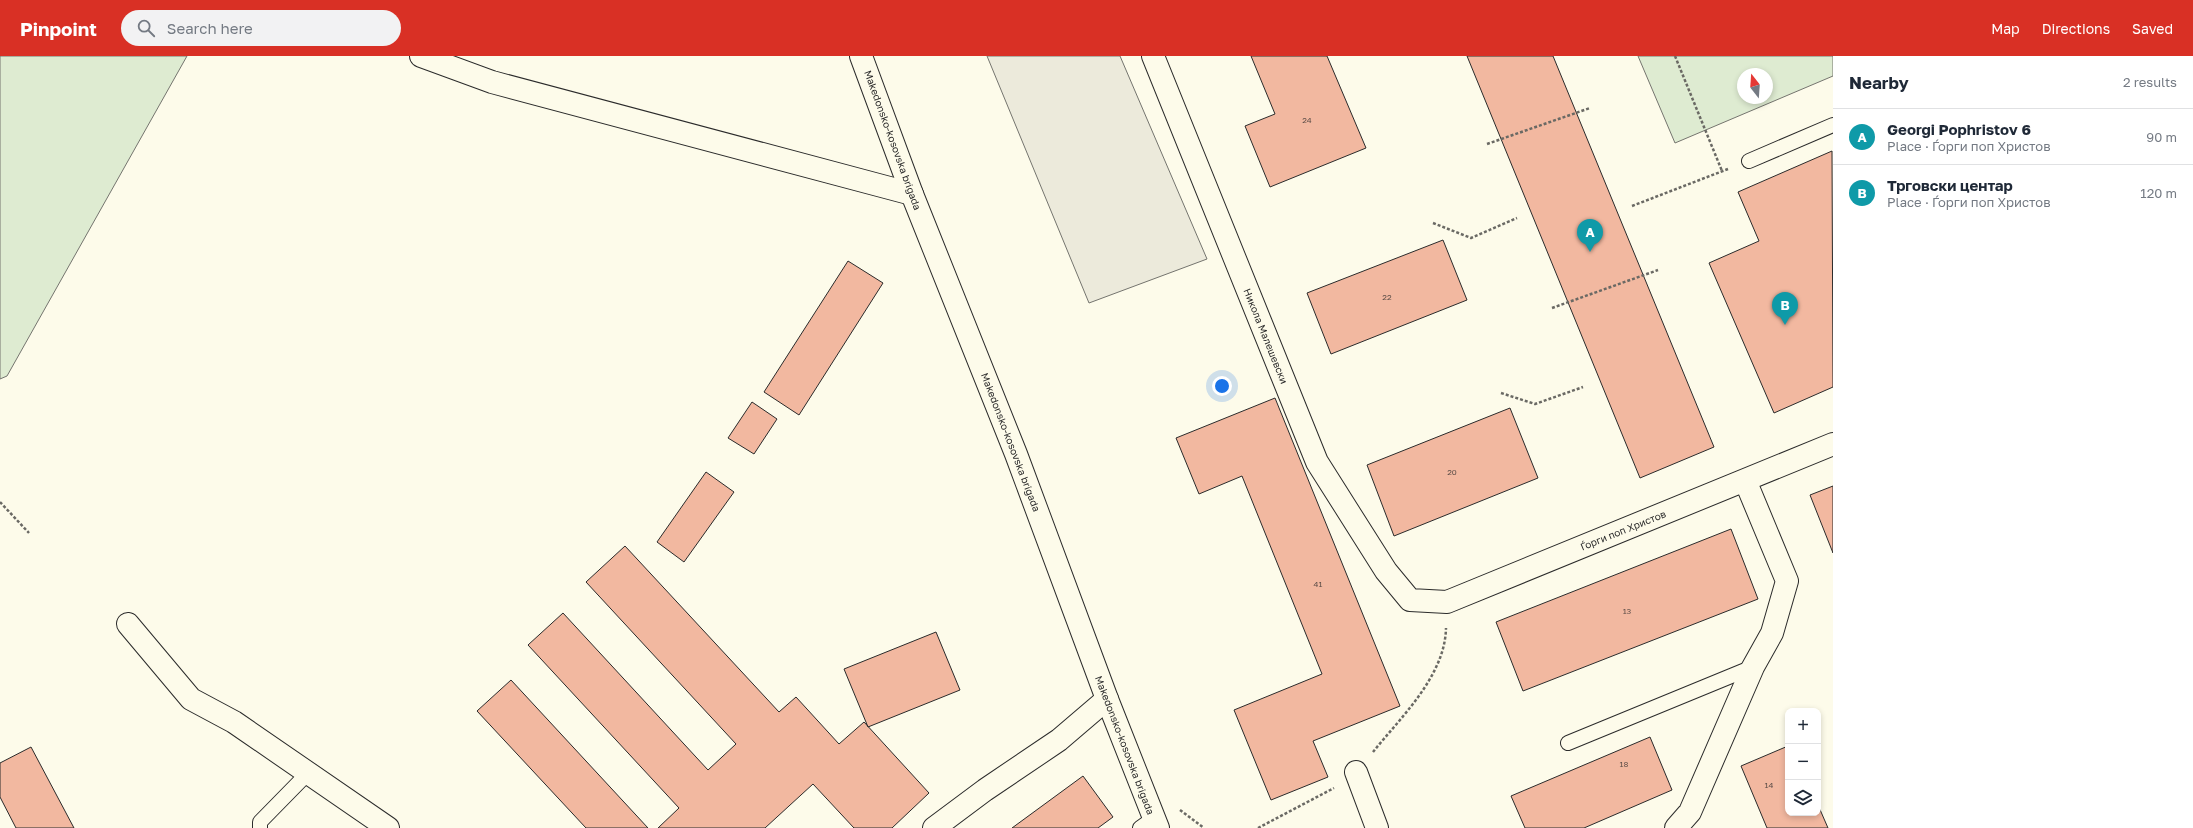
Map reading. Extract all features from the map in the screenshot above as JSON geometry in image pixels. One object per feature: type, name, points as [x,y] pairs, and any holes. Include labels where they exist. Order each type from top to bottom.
[{"type":"street","points":[[421,56],[492,82],[912,194]]},
{"type":"street","name":"Makedonsko-kosovska brigada","points":[[862,56],[912,194],[1016,454],[1107,699],[1151,825]]},
{"type":"street","name":"Никола Малешевски","points":[[1153,56],[1317,462],[1386,571],[1410,600]]},
{"type":"street","name":"Ѓорги поп Христов","points":[[1410,600],[1447,602],[1833,444]]},
{"type":"street","points":[[1676,828],[1690,812],[1752,667],[1772,633],[1787,581],[1745,480]]},
{"type":"street","points":[[128,624],[191,699],[234,722],[388,828]]},
{"type":"street","points":[[934,828],[984,790],[1058,740],[1107,699]]},
{"type":"street","points":[[1356,772],[1377,828]]},
{"type":"lane","points":[[1749,161],[1833,125]]},
{"type":"lane","points":[[1568,743],[1752,667]]},
{"type":"lane","points":[[260,828],[260,822],[308,774]]},
{"type":"path","points":[[1675,56],[1722,171]]},
{"type":"path","points":[[1487,144],[1590,108]]},
{"type":"path","points":[[1632,206],[1749,161]]},
{"type":"path","points":[[1433,223],[1471,238],[1517,218]]},
{"type":"path","points":[[1552,308],[1658,270]]},
{"type":"path","points":[[1501,393],[1535,404],[1583,387]]},
{"type":"path","points":[[0,502],[29,532]]},
{"type":"path","points":[[1258,828],[1329,792],[1356,772],[1409,708],[1431,677],[1446,643],[1447,602]]},
{"type":"green space","points":[[0,56],[187,56],[7,376],[0,379]]},
{"type":"green space","points":[[1638,56],[1833,56],[1833,76],[1773,101],[1773,68],[1737,68],[1737,104],[1767,104],[1675,143]]},
{"type":"shaded area","points":[[987,56],[1120,56],[1207,259],[1089,303]]},
{"type":"building","points":[[1251,56],[1327,56],[1366,148],[1270,187],[1245,126],[1275,114]]},
{"type":"building","points":[[1467,56],[1553,56],[1714,447],[1640,478]]},
{"type":"building","points":[[1832,151],[1833,387],[1774,413],[1709,263],[1759,241],[1738,192]]},
{"type":"building","points":[[1443,240],[1467,300],[1331,354],[1307,293]]},
{"type":"building","points":[[848,261],[883,283],[799,415],[764,392]]},
{"type":"building","points":[[1275,398],[1400,706],[1313,741],[1328,777],[1271,800],[1234,710],[1322,674],[1242,476],[1199,494],[1176,438]]},
{"type":"building","points":[[752,402],[777,419],[754,454],[728,438]]},
{"type":"building","points":[[1510,408],[1538,478],[1394,536],[1367,465]]},
{"type":"building","points":[[706,472],[734,492],[684,562],[657,542]]},
{"type":"building","points":[[1833,486],[1833,553],[1810,495]]},
{"type":"building","points":[[1731,529],[1758,599],[1523,691],[1496,622]]},
{"type":"building","points":[[625,546],[779,712],[796,697],[839,744],[864,722],[929,793],[892,828],[854,828],[813,784],[765,828],[658,828],[679,808],[528,645],[563,613],[708,770],[736,744],[586,582]]},
{"type":"building","points":[[936,632],[960,690],[868,727],[844,669]]},
{"type":"building","points":[[511,680],[648,828],[586,828],[477,711]]},
{"type":"building","points":[[1650,737],[1672,790],[1584,828],[1525,828],[1511,796]]},
{"type":"building","points":[[31,747],[74,828],[16,828],[0,797],[0,763]]},
{"type":"building","points":[[1785,747],[1785,816],[1821,816],[1821,812],[1828,828],[1767,828],[1741,766]]},
{"type":"building","points":[[1083,776],[1113,817],[1098,828],[1012,828]]},
{"type":"place","name":"Georgi Pophristov 6","points":[[1590,252]]},
{"type":"place","name":"Трговски центар","points":[[1785,325]]}]
